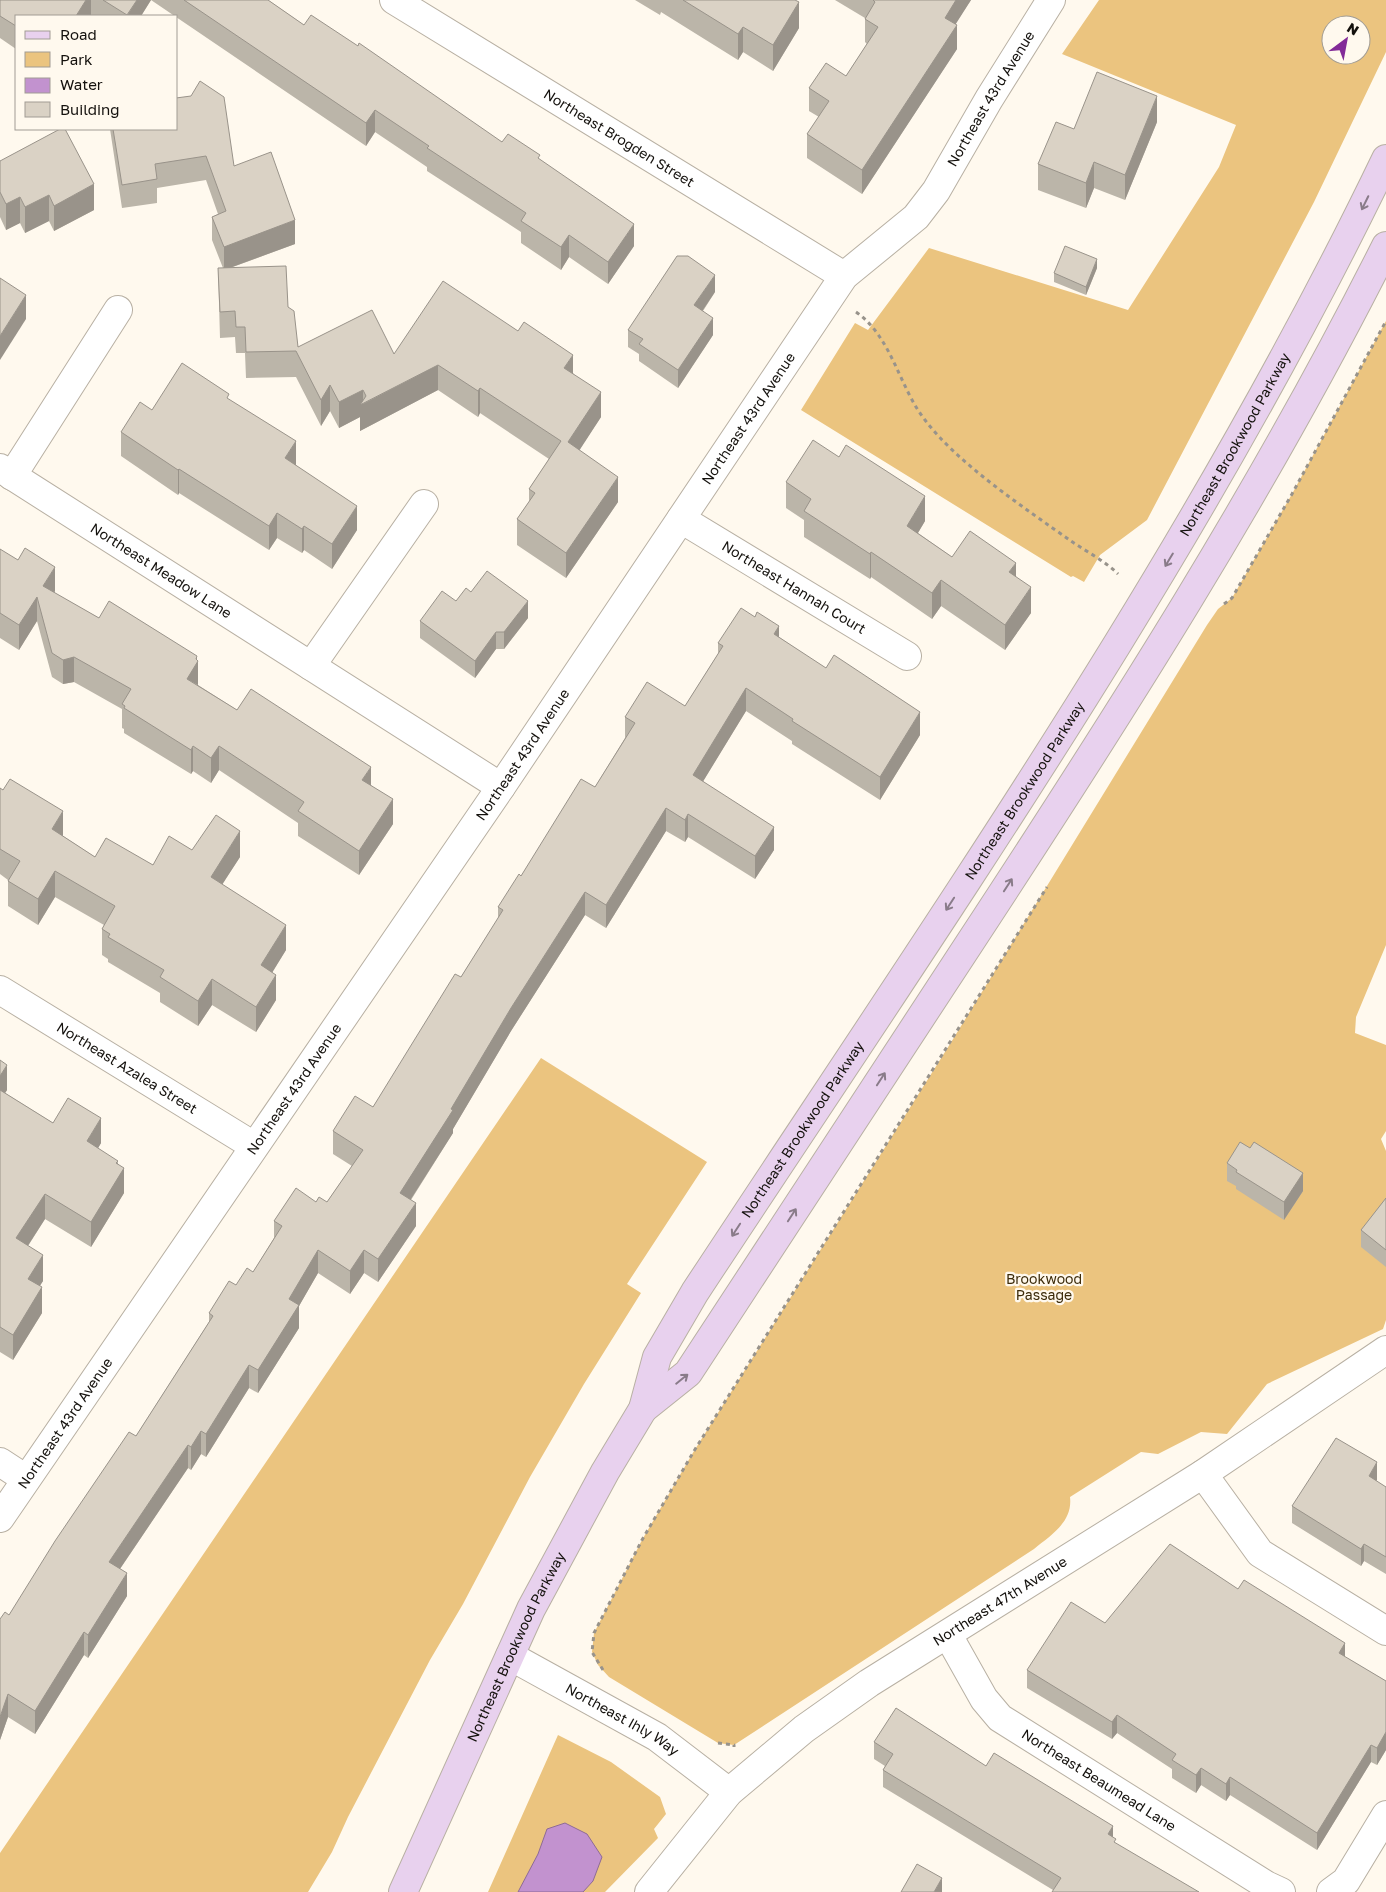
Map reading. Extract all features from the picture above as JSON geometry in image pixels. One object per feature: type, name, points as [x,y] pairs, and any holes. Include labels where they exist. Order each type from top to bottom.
[{"type":"main road","name":"Northeast Brookwood Parkway","points":[[403,1892],[531,1609],[600,1480],[644,1409],[657,1357],[695,1292],[1065,729],[1170,558],[1276,371],[1355,224],[1386,159]]},
{"type":"main road","name":"Northeast Brookwood Parkway","points":[[644,1409],[688,1373],[1101,743],[1234,526],[1352,313],[1386,246]]},
{"type":"street","name":"Northeast Brogden Street","points":[[394,0],[844,276]]},
{"type":"street","name":"Northeast 43rd Avenue","points":[[0,1518],[501,787],[844,276],[916,217],[936,191],[989,99],[1051,0]]},
{"type":"street","name":"Northeast Meadow Lane","points":[[118,310],[6,472],[501,787]]},
{"type":"street","points":[[311,666],[424,504]]},
{"type":"street","name":"Northeast Hannah Court","points":[[681,519],[907,656]]},
{"type":"street","name":"Northeast Azalea Street","points":[[0,990],[254,1146]]},
{"type":"street","name":"Northeast 47th Avenue","points":[[650,1892],[729,1792],[804,1729],[869,1683],[1203,1474],[1386,1350]]},
{"type":"street","points":[[0,1462],[26,1479]]},
{"type":"street","points":[[1203,1474],[1260,1553],[1386,1631]]},
{"type":"street","name":"Northeast Beaumead Lane","points":[[948,1635],[984,1699],[1000,1718],[1266,1885],[1281,1892]]},
{"type":"street","name":"Northeast Ihly Way","points":[[510,1656],[657,1737],[729,1792]]},
{"type":"street","points":[[1331,1892],[1346,1881],[1386,1816]]},
{"type":"path","points":[[848,307],[861,316],[884,344],[920,413],[937,435],[995,484],[1118,574]]},
{"type":"path","points":[[609,1677],[598,1665],[592,1652],[594,1633],[668,1496],[749,1365]]},
{"type":"path","points":[[710,1738],[718,1743],[734,1745]]},
{"type":"green space","points":[[1099,0],[1386,0],[1386,52],[1314,202],[1147,520],[1100,555],[1084,582],[1073,576],[1071,577],[801,410],[855,323],[868,330],[929,248],[1128,310],[1219,167],[1236,125],[1062,54]]},
{"type":"green space","name":"Brookwood Passage","points":[[1386,321],[1386,945],[1356,1017],[1355,1033],[1386,1045],[1386,1131],[1381,1139],[1386,1151],[1386,1320],[1383,1329],[1267,1384],[1227,1434],[1201,1432],[1158,1454],[1141,1452],[1070,1497],[1068,1514],[1060,1527],[1034,1549],[734,1745],[718,1743],[609,1677],[598,1665],[592,1652],[594,1633],[642,1540],[694,1451],[950,1044],[1207,625],[1218,609],[1232,598],[1292,494]]},
{"type":"green space","points":[[541,1058],[707,1162],[627,1284],[641,1293],[584,1384],[530,1477],[463,1604],[430,1660],[348,1817],[332,1852],[308,1892],[0,1892],[0,1853]]},
{"type":"green space","points":[[558,1735],[611,1762],[660,1797],[666,1814],[654,1829],[658,1838],[605,1892],[488,1892]]},
{"type":"water","points":[[565,1823],[587,1834],[602,1857],[593,1881],[583,1892],[518,1892],[538,1854],[547,1829]]},
{"type":"building","points":[[0,0],[86,0],[77,15],[15,15],[15,25],[0,16]]},
{"type":"building","points":[[103,0],[137,0],[127,15]]},
{"type":"building","points":[[184,0],[268,0],[304,25],[311,15],[358,46],[359,43],[502,142],[508,134],[540,155],[538,158],[634,224],[608,262],[569,235],[561,247],[521,221],[526,213],[427,148],[429,146],[375,110],[366,123]]},
{"type":"building","points":[[683,0],[795,0],[799,2],[773,45],[743,27],[738,34]]},
{"type":"building","points":[[873,0],[956,0],[945,18],[957,25],[862,170],[807,134],[829,101],[809,88],[826,63],[846,76],[878,27],[865,19],[875,2]]},
{"type":"building","points":[[1097,72],[1157,96],[1125,175],[1094,162],[1086,183],[1038,164],[1056,122],[1074,129]]},
{"type":"building","points":[[200,81],[224,97],[234,166],[271,152],[295,220],[224,247],[212,217],[226,211],[206,156],[155,164],[157,179],[122,185],[113,130],[178,130],[178,98],[191,96]]},
{"type":"building","points":[[58,130],[66,130],[94,184],[54,206],[49,195],[25,207],[20,197],[6,204],[0,192],[0,161]]},
{"type":"building","points":[[1065,246],[1097,259],[1086,287],[1054,273]]},
{"type":"building","points":[[677,256],[688,256],[715,275],[694,305],[713,318],[678,370],[639,344],[643,339],[628,330]]},
{"type":"building","points":[[286,266],[288,307],[294,311],[298,347],[372,310],[394,354],[443,281],[518,331],[524,322],[573,355],[564,368],[601,392],[568,442],[618,477],[566,553],[517,519],[535,493],[529,489],[561,441],[480,388],[478,391],[438,365],[360,405],[366,396],[363,390],[339,402],[330,385],[321,400],[296,351],[246,352],[245,327],[236,327],[235,311],[220,312],[218,268]]},
{"type":"building","points":[[0,278],[26,295],[0,336]]},
{"type":"building","points":[[182,363],[229,394],[227,398],[296,441],[285,458],[357,506],[332,544],[304,526],[302,529],[277,513],[269,526],[178,470],[121,432],[140,402],[152,410]]},
{"type":"building","points":[[813,440],[839,457],[846,445],[925,496],[907,526],[952,557],[970,531],[1016,563],[1009,572],[1031,587],[1005,625],[941,580],[932,593],[871,552],[870,554],[804,511],[811,499],[786,482]]},
{"type":"building","points":[[25,548],[55,567],[43,586],[99,618],[109,601],[197,656],[196,659],[198,661],[187,679],[237,710],[251,689],[371,767],[362,780],[393,799],[359,851],[298,811],[304,802],[219,746],[211,758],[193,746],[191,750],[124,708],[125,706],[122,704],[131,689],[74,657],[63,660],[52,653],[37,597],[19,625],[0,613],[0,549],[18,560]]},
{"type":"building","points":[[487,571],[528,601],[504,632],[496,632],[475,661],[420,621],[442,591],[456,601],[466,588],[471,592]]},
{"type":"building","points":[[741,608],[755,617],[757,612],[779,626],[774,634],[826,668],[834,655],[920,712],[880,777],[792,721],[793,719],[746,688],[693,775],[774,827],[755,856],[688,814],[685,820],[666,808],[606,905],[585,892],[511,1008],[451,1109],[453,1110],[400,1193],[416,1203],[378,1259],[364,1250],[350,1271],[318,1250],[289,1299],[299,1305],[258,1370],[249,1365],[206,1434],[201,1431],[191,1447],[188,1445],[109,1562],[127,1573],[88,1635],[84,1632],[35,1711],[8,1694],[0,1717],[0,1619],[5,1612],[9,1615],[55,1541],[129,1432],[136,1436],[213,1316],[209,1313],[229,1281],[236,1285],[247,1268],[253,1272],[282,1226],[274,1221],[296,1188],[316,1202],[319,1197],[327,1202],[363,1150],[333,1131],[355,1096],[373,1107],[455,974],[461,977],[503,910],[498,907],[519,874],[521,876],[581,779],[595,787],[635,723],[625,717],[647,682],[685,706],[723,646],[718,643]]},
{"type":"building","points":[[10,779],[63,811],[52,829],[95,857],[106,838],[153,865],[169,836],[192,850],[216,815],[240,831],[211,877],[286,925],[261,965],[276,975],[256,1007],[212,979],[198,1001],[160,977],[164,970],[108,937],[110,934],[102,929],[115,906],[55,871],[38,899],[8,881],[20,861],[0,849],[0,788],[3,790]]},
{"type":"building","points":[[0,1060],[7,1065],[0,1076]]},
{"type":"building","points":[[0,1090],[53,1123],[68,1098],[101,1118],[87,1141],[118,1161],[116,1163],[124,1168],[91,1222],[45,1194],[16,1238],[43,1255],[28,1279],[42,1287],[13,1335],[0,1327]]},
{"type":"building","points":[[1240,1142],[1250,1148],[1254,1142],[1303,1173],[1284,1202],[1236,1172],[1237,1170],[1227,1163]]},
{"type":"building","points":[[1386,1198],[1386,1250],[1361,1230]]},
{"type":"building","points":[[1336,1438],[1377,1462],[1369,1476],[1386,1487],[1386,1557],[1364,1544],[1361,1549],[1292,1506]]},
{"type":"building","points":[[1170,1544],[1238,1589],[1244,1580],[1345,1643],[1339,1653],[1386,1681],[1386,1732],[1377,1748],[1371,1745],[1317,1833],[1230,1777],[1226,1784],[1201,1768],[1196,1775],[1172,1760],[1176,1754],[1117,1715],[1112,1722],[1027,1670],[1071,1602],[1105,1623]]},
{"type":"building","points":[[896,1708],[986,1766],[994,1753],[1113,1826],[1108,1834],[1116,1839],[1114,1842],[1199,1892],[1052,1892],[1061,1878],[883,1770],[893,1754],[874,1742]]},
{"type":"building","points":[[917,1864],[942,1878],[934,1892],[901,1892]]}]
